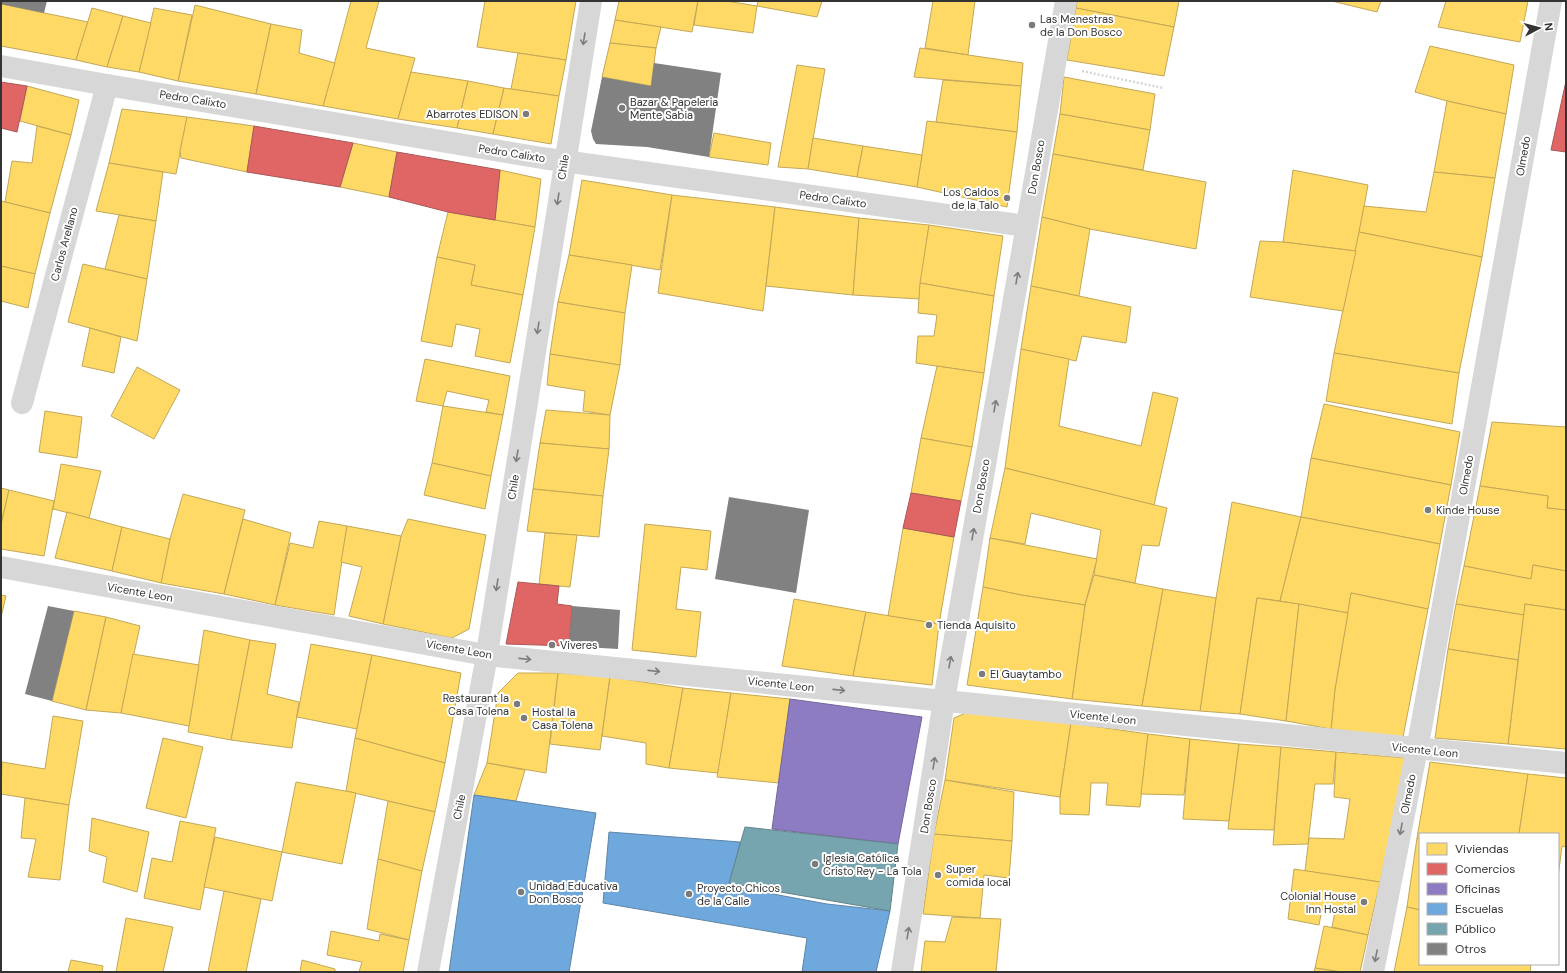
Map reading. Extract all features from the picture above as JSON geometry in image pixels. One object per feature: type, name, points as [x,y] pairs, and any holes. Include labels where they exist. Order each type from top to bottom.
[{"type":"street","name":"Chile","points":[[428,972],[486,655],[564,161],[591,1]]},
{"type":"street","name":"Don Bosco","points":[[902,972],[944,700],[1066,1]]},
{"type":"street","name":"Olmedo","points":[[1373,972],[1417,749],[1551,1]]},
{"type":"street","name":"Pedro Calixto","points":[[1,66],[564,161],[1026,226]]},
{"type":"street","name":"Carlos Arellano","points":[[22,404],[107,85]]},
{"type":"street","name":"Vicente Leon","points":[[1,567],[486,655],[1566,763]]},
{"type":"path","points":[[1081,71],[1164,88]]},
{"type":"building: Viviendas","points":[[351,1],[379,1],[366,48],[415,58],[398,119],[323,106]]},
{"type":"building: Viviendas","points":[[485,1],[576,1],[566,60],[477,47]]},
{"type":"building: Viviendas","points":[[619,1],[698,1],[692,32],[615,20]]},
{"type":"building: Viviendas","points":[[698,1],[726,1],[757,6],[753,33],[694,25]]},
{"type":"building: Viviendas","points":[[758,1],[822,1],[817,17],[757,6]]},
{"type":"building: Viviendas","points":[[933,1],[975,1],[968,55],[925,48]]},
{"type":"building: Viviendas","points":[[1077,1],[1179,1],[1174,27],[1076,8]]},
{"type":"building: Viviendas","points":[[1332,1],[1381,1],[1377,12]]},
{"type":"building: Viviendas","points":[[1446,1],[1528,1],[1520,42],[1438,27]]},
{"type":"building: Viviendas","points":[[1,4],[88,22],[76,60],[1,46]]},
{"type":"building: Viviendas","points":[[195,5],[271,24],[256,94],[178,81]]},
{"type":"building: Viviendas","points":[[92,8],[123,16],[107,67],[76,60]]},
{"type":"building: Viviendas","points":[[154,8],[192,15],[178,81],[139,72]]},
{"type":"building: Viviendas","points":[[1076,8],[1174,27],[1164,76],[1067,60]]},
{"type":"building: Viviendas","points":[[123,16],[151,23],[139,72],[107,67]]},
{"type":"building: Viviendas","points":[[615,20],[661,27],[656,48],[610,43]]},
{"type":"building: Viviendas","points":[[271,24],[302,30],[299,53],[335,63],[323,106],[256,94]]},
{"type":"building: Viviendas","points":[[610,43],[656,48],[651,86],[602,77]]},
{"type":"building: Viviendas","points":[[1430,46],[1514,65],[1506,114],[1447,101],[1415,92]]},
{"type":"building: Viviendas","points":[[920,48],[1023,63],[1021,86],[914,77]]},
{"type":"building: Viviendas","points":[[518,53],[566,60],[559,96],[511,89]]},
{"type":"building: Viviendas","points":[[797,65],[825,69],[808,169],[778,167]]},
{"type":"building: Viviendas","points":[[411,72],[468,81],[457,128],[398,119]]},
{"type":"building: Viviendas","points":[[1064,77],[1155,94],[1150,130],[1060,114]]},
{"type":"building: Viviendas","points":[[943,80],[1021,86],[1017,132],[936,122]]},
{"type":"building: Viviendas","points":[[468,81],[504,88],[493,134],[457,128]]},
{"type":"building: Viviendas","points":[[27,86],[79,100],[71,135],[20,121]]},
{"type":"building: Viviendas","points":[[504,88],[559,96],[551,144],[493,134]]},
{"type":"building: Viviendas","points":[[1447,101],[1506,114],[1495,178],[1434,172]]},
{"type":"building: Viviendas","points":[[122,109],[187,117],[176,174],[109,163]]},
{"type":"building: Viviendas","points":[[1060,114],[1150,130],[1143,170],[1053,154]]},
{"type":"building: Viviendas","points":[[187,117],[254,126],[247,172],[181,158],[180,151]]},
{"type":"building: Viviendas","points":[[927,121],[1017,132],[1007,207],[917,187]]},
{"type":"building: Viviendas","points":[[37,126],[71,135],[50,213],[5,202],[12,161],[32,163]]},
{"type":"building: Viviendas","points":[[714,133],[771,143],[768,165],[709,157]]},
{"type":"building: Viviendas","points":[[813,138],[863,146],[857,177],[808,169]]},
{"type":"building: Viviendas","points":[[353,143],[397,152],[389,197],[340,187]]},
{"type":"building: Viviendas","points":[[863,146],[922,155],[917,187],[857,177]]},
{"type":"building: Viviendas","points":[[1053,154],[1206,182],[1196,249],[1090,229],[1042,217]]},
{"type":"building: Viviendas","points":[[109,163],[163,172],[156,221],[96,211]]},
{"type":"building: Viviendas","points":[[500,170],[541,179],[535,227],[495,220]]},
{"type":"building: Viviendas","points":[[1293,170],[1368,185],[1356,251],[1283,242]]},
{"type":"building: Viviendas","points":[[1434,172],[1495,178],[1482,257],[1359,232],[1364,206],[1426,212]]},
{"type":"building: Viviendas","points":[[582,180],[672,195],[660,270],[569,255]]},
{"type":"building: Viviendas","points":[[672,195],[775,207],[763,311],[658,293]]},
{"type":"building: Viviendas","points":[[1,201],[50,213],[35,274],[1,266]]},
{"type":"building: Viviendas","points":[[775,207],[859,218],[853,295],[766,286]]},
{"type":"building: Viviendas","points":[[448,212],[535,227],[523,295],[471,285],[475,265],[437,257]]},
{"type":"building: Viviendas","points":[[119,215],[156,221],[147,279],[105,269]]},
{"type":"building: Viviendas","points":[[1042,217],[1090,229],[1079,296],[1031,286]]},
{"type":"building: Viviendas","points":[[859,218],[929,225],[919,299],[853,295]]},
{"type":"building: Viviendas","points":[[929,225],[1003,236],[994,296],[920,283]]},
{"type":"building: Viviendas","points":[[1359,232],[1482,257],[1459,373],[1334,353]]},
{"type":"building: Viviendas","points":[[1260,241],[1283,242],[1356,251],[1343,311],[1250,297]]},
{"type":"building: Viviendas","points":[[569,255],[632,265],[625,313],[558,302]]},
{"type":"building: Viviendas","points":[[437,257],[475,265],[471,285],[523,295],[510,363],[475,356],[480,329],[456,324],[452,347],[421,341]]},
{"type":"building: Viviendas","points":[[83,264],[147,279],[137,341],[68,322]]},
{"type":"building: Viviendas","points":[[1,266],[35,274],[28,308],[1,301]]},
{"type":"building: Viviendas","points":[[920,283],[994,296],[984,373],[916,363],[918,336],[934,336],[937,315],[918,313]]},
{"type":"building: Viviendas","points":[[1031,286],[1131,307],[1126,343],[1082,336],[1076,361],[1021,349]]},
{"type":"building: Viviendas","points":[[558,302],[625,313],[620,365],[550,354]]},
{"type":"building: Viviendas","points":[[90,328],[121,337],[114,373],[82,366]]},
{"type":"building: Viviendas","points":[[1021,349],[1069,359],[1059,426],[1141,446],[1153,392],[1178,398],[1154,505],[1005,468]]},
{"type":"building: Viviendas","points":[[1334,353],[1459,373],[1452,424],[1326,401]]},
{"type":"building: Viviendas","points":[[550,354],[620,365],[610,415],[583,411],[585,391],[547,385]]},
{"type":"building: Viviendas","points":[[425,359],[510,376],[503,415],[486,412],[489,400],[447,391],[443,406],[416,401]]},
{"type":"building: Viviendas","points":[[937,366],[984,373],[972,447],[921,438]]},
{"type":"building: Viviendas","points":[[137,367],[180,390],[154,439],[111,416]]},
{"type":"building: Viviendas","points":[[1324,404],[1460,432],[1451,485],[1311,458]]},
{"type":"building: Viviendas","points":[[443,406],[503,415],[491,476],[432,463]]},
{"type":"building: Viviendas","points":[[546,410],[610,415],[609,449],[540,443]]},
{"type":"building: Viviendas","points":[[45,411],[82,417],[77,458],[39,452]]},
{"type":"building: Viviendas","points":[[1492,422],[1566,427],[1566,510],[1547,508],[1548,496],[1480,486]]},
{"type":"building: Viviendas","points":[[921,438],[972,447],[961,501],[911,493]]},
{"type":"building: Viviendas","points":[[540,443],[609,449],[603,496],[533,489]]},
{"type":"building: Viviendas","points":[[1311,458],[1451,485],[1440,544],[1301,517]]},
{"type":"building: Viviendas","points":[[432,463],[491,476],[485,509],[424,495]]},
{"type":"building: Viviendas","points":[[61,464],[101,471],[89,518],[53,509]]},
{"type":"building: Viviendas","points":[[1005,468],[1167,508],[1159,546],[1142,545],[1135,583],[1094,575],[1101,530],[1031,513],[1025,544],[990,538]]},
{"type":"building: Viviendas","points":[[1480,486],[1548,496],[1547,508],[1566,510],[1566,571],[1533,565],[1531,579],[1464,566]]},
{"type":"building: Viviendas","points":[[1,488],[9,490],[1,525]]},
{"type":"building: Viviendas","points":[[533,489],[603,496],[599,537],[527,531]]},
{"type":"building: Viviendas","points":[[9,490],[54,501],[44,556],[1,549],[1,525]]},
{"type":"building: Viviendas","points":[[183,494],[245,510],[224,594],[161,583],[170,539]]},
{"type":"building: Viviendas","points":[[1232,502],[1301,517],[1280,601],[1257,598],[1240,714],[1200,711],[1216,598]]},
{"type":"building: Viviendas","points":[[67,512],[122,527],[112,571],[55,558]]},
{"type":"building: Viviendas","points":[[1301,517],[1440,544],[1428,609],[1351,593],[1348,613],[1280,601]]},
{"type":"building: Viviendas","points":[[243,519],[291,533],[275,605],[224,594]]},
{"type":"building: Viviendas","points":[[408,519],[486,535],[469,629],[452,638],[383,624],[401,536]]},
{"type":"building: Viviendas","points":[[319,521],[347,526],[334,615],[275,605],[290,543],[313,548]]},
{"type":"building: Viviendas","points":[[645,524],[711,531],[707,570],[681,567],[676,609],[701,612],[696,657],[632,650]]},
{"type":"building: Viviendas","points":[[347,526],[401,536],[383,624],[349,616],[362,567],[341,562]]},
{"type":"building: Viviendas","points":[[122,527],[170,539],[161,583],[112,571]]},
{"type":"building: Viviendas","points":[[903,528],[954,537],[939,624],[888,616]]},
{"type":"building: Viviendas","points":[[545,533],[577,535],[570,587],[539,584]]},
{"type":"building: Viviendas","points":[[990,538],[1097,559],[1085,605],[1021,595],[983,587]]},
{"type":"building: Viviendas","points":[[1533,565],[1566,571],[1566,610],[1525,604],[1524,615],[1456,604],[1464,566],[1531,579]]},
{"type":"building: Viviendas","points":[[1094,575],[1163,589],[1142,706],[1072,699],[1085,605]]},
{"type":"building: Viviendas","points":[[983,587],[1021,595],[1085,605],[1072,699],[967,685]]},
{"type":"building: Viviendas","points":[[1163,589],[1216,598],[1200,711],[1142,706]]},
{"type":"building: Viviendas","points":[[1351,593],[1428,609],[1403,737],[1331,729],[1335,689]]},
{"type":"building: Viviendas","points":[[1,595],[6,596],[1,617]]},
{"type":"building: Viviendas","points":[[1257,598],[1299,604],[1286,721],[1240,714]]},
{"type":"building: Viviendas","points":[[794,599],[866,612],[853,676],[782,666]]},
{"type":"building: Viviendas","points":[[1299,604],[1348,613],[1335,689],[1331,729],[1286,721]]},
{"type":"building: Viviendas","points":[[1456,604],[1524,615],[1518,660],[1448,649]]},
{"type":"building: Viviendas","points":[[1525,604],[1566,610],[1566,749],[1508,744]]},
{"type":"building: Viviendas","points":[[74,611],[106,617],[86,710],[52,701]]},
{"type":"building: Viviendas","points":[[866,612],[939,624],[932,685],[853,676]]},
{"type":"building: Viviendas","points":[[106,617],[140,626],[121,713],[86,710]]},
{"type":"building: Viviendas","points":[[204,630],[250,640],[231,740],[188,732]]},
{"type":"building: Viviendas","points":[[250,640],[276,644],[267,694],[299,702],[292,748],[231,740]]},
{"type":"building: Viviendas","points":[[311,644],[372,655],[357,729],[297,717]]},
{"type":"building: Viviendas","points":[[1448,649],[1518,660],[1508,744],[1435,738]]},
{"type":"building: Viviendas","points":[[133,654],[199,665],[189,726],[121,713]]},
{"type":"building: Viviendas","points":[[372,655],[461,673],[445,763],[355,738]]},
{"type":"building: Viviendas","name":"Hostal la Casa Tolena","points":[[518,673],[558,673],[546,773],[487,763],[498,693]]},
{"type":"building: Viviendas","points":[[558,673],[610,677],[600,750],[550,744]]},
{"type":"building: Viviendas","points":[[610,677],[683,688],[669,768],[646,764],[646,743],[602,736]]},
{"type":"building: Viviendas","points":[[683,688],[731,693],[718,773],[669,768]]},
{"type":"building: Viviendas","points":[[731,693],[790,699],[779,783],[717,777]]},
{"type":"building: Viviendas","points":[[968,712],[1071,723],[1060,797],[945,780],[954,718]]},
{"type":"building: Viviendas","points":[[53,716],[83,721],[69,805],[1,794],[2,762],[45,769]]},
{"type":"building: Viviendas","points":[[1071,723],[1148,734],[1140,807],[1106,805],[1108,783],[1091,783],[1089,815],[1060,814],[1060,797]]},
{"type":"building: Viviendas","points":[[1148,734],[1190,739],[1184,795],[1141,794]]},
{"type":"building: Viviendas","points":[[163,738],[203,747],[186,818],[146,808]]},
{"type":"building: Viviendas","points":[[355,738],[445,763],[435,812],[346,791]]},
{"type":"building: Viviendas","points":[[1190,739],[1239,744],[1229,821],[1183,819]]},
{"type":"building: Viviendas","points":[[1239,744],[1281,747],[1274,830],[1228,829]]},
{"type":"building: Viviendas","points":[[1281,747],[1336,752],[1333,784],[1315,784],[1308,844],[1273,845]]},
{"type":"building: Viviendas","points":[[1336,752],[1406,758],[1380,882],[1305,871],[1309,838],[1344,839],[1350,799],[1334,797]]},
{"type":"building: Viviendas","points":[[1430,762],[1528,774],[1519,833],[1419,833],[1419,839],[1417,838]]},
{"type":"building: Viviendas","points":[[487,763],[525,770],[516,801],[474,795]]},
{"type":"building: Viviendas","points":[[1528,774],[1566,778],[1566,847],[1562,846],[1559,869],[1559,833],[1519,833]]},
{"type":"building: Viviendas","points":[[945,780],[1014,792],[1012,841],[934,834]]},
{"type":"building: Viviendas","points":[[296,782],[356,793],[342,864],[282,852]]},
{"type":"building: Viviendas","points":[[25,798],[69,805],[60,880],[28,877],[36,839],[21,838]]},
{"type":"building: Viviendas","points":[[388,801],[435,812],[422,871],[378,859]]},
{"type":"building: Viviendas","points":[[92,818],[149,832],[137,892],[103,882],[107,857],[89,851]]},
{"type":"building: Viviendas","points":[[180,821],[216,828],[200,910],[144,898],[152,858],[172,862]]},
{"type":"building: Viviendas","points":[[934,834],[1012,841],[1009,878],[984,875],[980,918],[923,914]]},
{"type":"building: Viviendas","points":[[215,837],[282,852],[272,901],[204,887]]},
{"type":"building: Viviendas","points":[[1417,838],[1419,839],[1419,910],[1407,907]]},
{"type":"building: Viviendas","points":[[378,859],[422,871],[409,940],[367,929]]},
{"type":"building: Viviendas","points":[[1294,869],[1380,882],[1368,935],[1332,927],[1335,912],[1322,909],[1319,925],[1288,919]]},
{"type":"building: Viviendas","points":[[224,891],[261,899],[246,972],[208,972]]},
{"type":"building: Viviendas","points":[[1407,907],[1419,910],[1419,965],[1531,965],[1530,972],[1394,972]]},
{"type":"building: Viviendas","points":[[952,917],[1001,919],[996,972],[921,972],[925,941],[945,942]]},
{"type":"building: Viviendas","points":[[126,918],[173,927],[163,972],[116,972]]},
{"type":"building: Viviendas","points":[[1324,926],[1368,935],[1360,972],[1341,972],[1315,968]]},
{"type":"building: Viviendas","points":[[331,931],[379,941],[380,934],[409,940],[403,972],[359,972],[362,962],[327,955]]},
{"type":"building: Viviendas","points":[[71,960],[103,966],[102,972],[68,972]]},
{"type":"building: Viviendas","points":[[302,960],[335,969],[335,972],[300,972]]},
{"type":"building: Viviendas","points":[[1315,968],[1341,972],[1314,972]]},
{"type":"building: Comercios","points":[[1566,81],[1566,152],[1551,150]]},
{"type":"building: Comercios","points":[[1,82],[27,86],[17,132],[1,128]]},
{"type":"building: Comercios","points":[[254,126],[353,143],[340,187],[247,172]]},
{"type":"building: Comercios","points":[[397,152],[500,170],[495,220],[448,212],[389,197]]},
{"type":"building: Comercios","points":[[911,493],[961,501],[954,537],[903,528]]},
{"type":"building: Comercios","points":[[518,582],[559,586],[557,604],[572,606],[569,646],[506,644]]},
{"type":"building: Oficinas","points":[[790,699],[922,717],[898,844],[772,829]]},
{"type":"building: Escuelas","name":"Unidad Educativa Don Bosco","points":[[474,795],[596,813],[569,972],[449,972]]},
{"type":"building: Escuelas","name":"Proyecto Chicos de la Calle","points":[[609,832],[740,842],[730,886],[827,904],[890,911],[876,972],[802,972],[807,938],[603,903]]},
{"type":"building: Público","name":"Iglesia Católica Cristo Rey - La Tola","points":[[745,827],[898,844],[890,911],[729,883]]},
{"type":"building: Otros","points":[[1,1],[47,1],[44,13],[1,4]]},
{"type":"building: Otros","points":[[654,63],[721,73],[709,157],[647,147],[596,144],[593,139],[591,131],[602,77],[651,86]]},
{"type":"building: Otros","points":[[729,497],[809,510],[796,593],[715,579]]},
{"type":"building: Otros","points":[[48,606],[74,611],[52,701],[25,694]]},
{"type":"building: Otros","points":[[572,606],[620,610],[618,649],[569,646]]},
{"type":"place","name":"Las Menestras de la Don Bosco","points":[[1032,25]]},
{"type":"place","name":"Bazar & Papeleria Mente Sabia","points":[[622,108]]},
{"type":"place","name":"Abarrotes EDISON","points":[[526,114]]},
{"type":"place","name":"Los Caldos de la Talo","points":[[1007,198]]},
{"type":"place","name":"Kinde House","points":[[1428,510]]},
{"type":"place","name":"Tienda Aquisito","points":[[929,625]]},
{"type":"place","name":"Viveres","points":[[552,645]]},
{"type":"place","name":"El Guaytambo","points":[[982,674]]},
{"type":"place","name":"Restaurant la Casa Tolena","points":[[517,704]]},
{"type":"place","name":"Hostal la Casa Tolena","points":[[524,718]]},
{"type":"place","name":"Iglesia Católica Cristo Rey - La Tola","points":[[815,864]]},
{"type":"place","name":"Super comida local","points":[[938,875]]},
{"type":"place","name":"Unidad Educativa Don Bosco","points":[[521,892]]},
{"type":"place","name":"Proyecto Chicos de la Calle","points":[[689,894]]},
{"type":"place","name":"Colonial House Inn Hostal","points":[[1364,902]]}]
